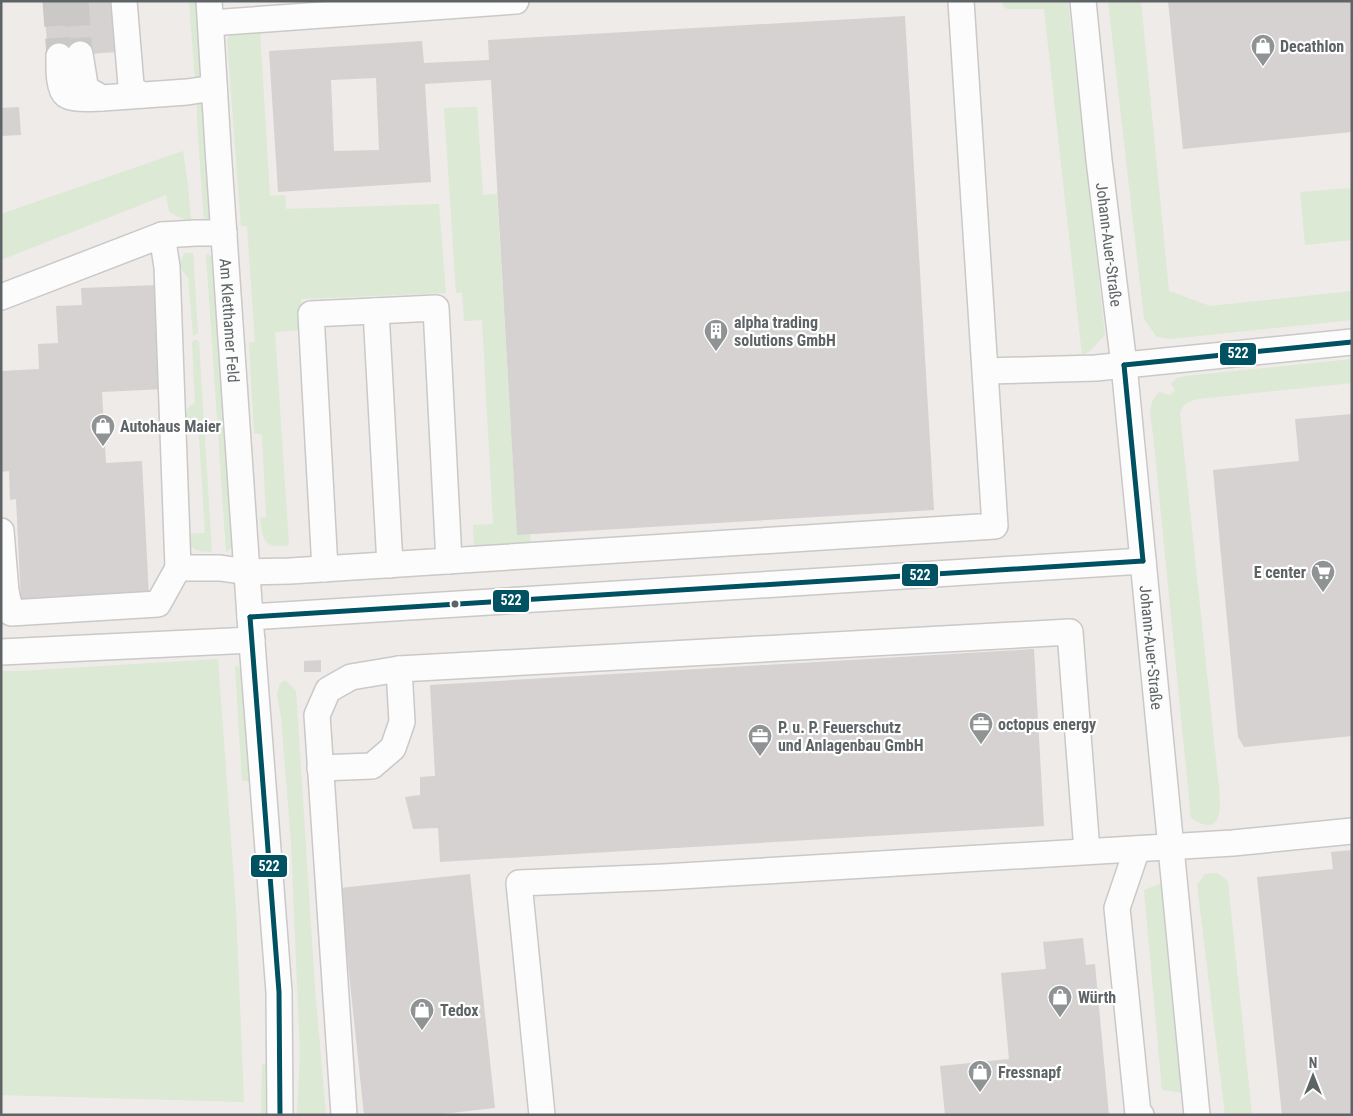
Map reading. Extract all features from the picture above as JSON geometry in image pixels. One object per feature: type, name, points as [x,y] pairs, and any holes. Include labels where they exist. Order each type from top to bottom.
[{"type":"street","points":[[124,1],[131,85],[134,90],[142,94]]},
{"type":"street","points":[[210,12],[516,1]]},
{"type":"street","points":[[178,568],[220,568],[248,572],[325,569],[996,526],[961,1]]},
{"type":"street","name":"Johann-Auer-Straße","points":[[1083,1],[1099,160],[1124,364],[1197,1115]]},
{"type":"street","name":"Am Kletthamer Feld","points":[[210,12],[251,629],[279,992],[280,1115]]},
{"type":"street","points":[[69,55],[88,90],[102,98],[187,92],[214,88]]},
{"type":"street","points":[[1,297],[162,235],[224,233]]},
{"type":"street","points":[[6,599],[158,604],[178,568],[167,267],[162,235]]},
{"type":"street","points":[[325,569],[311,314],[436,308],[449,561]]},
{"type":"street","points":[[376,311],[390,565]]},
{"type":"street","points":[[986,371],[1096,368],[1352,342]]},
{"type":"street","points":[[1,531],[9,652],[251,629],[1143,561]]},
{"type":"street","points":[[344,1115],[317,715],[328,690],[351,677],[399,669],[1070,632],[1087,852]]},
{"type":"street","points":[[320,768],[372,766],[393,748],[402,722],[399,669]]},
{"type":"street","points":[[542,1115],[519,884],[1233,843],[1352,832]]},
{"type":"street","points":[[1136,848],[1116,908],[1138,1114],[1141,1115]]},
{"type":"green space","points":[[189,1],[197,1],[203,80],[195,81]]},
{"type":"green space","points":[[1002,1],[1068,1],[1105,335],[1090,351],[1082,355],[1044,9],[1007,9],[1003,6]]},
{"type":"green space","points":[[1108,1],[1141,1],[1169,291],[1210,306],[1352,291],[1352,320],[1170,339],[1157,337],[1144,319]]},
{"type":"green space","points":[[260,31],[270,196],[285,195],[286,209],[439,204],[446,293],[301,299],[303,330],[275,332],[289,545],[280,546],[274,546],[266,541],[262,532],[260,518],[266,517],[262,435],[254,433],[249,343],[255,342],[247,226],[241,226],[227,39],[233,33]]},
{"type":"green space","points":[[204,96],[213,215],[204,222],[197,98]]},
{"type":"green space","points":[[477,107],[483,195],[497,194],[517,534],[530,534],[531,547],[474,552],[473,525],[493,524],[482,320],[464,321],[462,292],[456,293],[444,108]]},
{"type":"green space","points":[[183,151],[191,221],[176,216],[169,211],[166,195],[1,260],[1,214]]},
{"type":"green space","points":[[1352,188],[1352,240],[1305,245],[1300,192]]},
{"type":"green space","points":[[185,253],[193,253],[198,333],[193,336],[188,277],[180,266]]},
{"type":"green space","points":[[206,254],[211,256],[216,262],[234,546],[226,552]]},
{"type":"green space","points":[[194,340],[199,342],[212,552],[192,547],[186,534],[205,533],[198,420],[179,421],[188,408],[195,403],[192,342]]},
{"type":"green space","points":[[1352,359],[1352,383],[1198,399],[1186,403],[1180,414],[1220,801],[1217,819],[1212,824],[1203,824],[1191,818],[1150,412],[1151,406],[1160,392],[1172,394],[1175,390],[1171,384],[1177,378]]},
{"type":"green space","points":[[218,659],[236,909],[244,1102],[1,1095],[1,671]]},
{"type":"green space","points":[[235,665],[241,669],[245,683],[252,781],[242,781]]},
{"type":"green space","points":[[285,680],[296,691],[315,988],[326,1115],[297,1115],[300,1054],[291,842],[281,717],[277,695],[279,685]]},
{"type":"green space","points":[[1217,873],[1228,881],[1252,1115],[1225,1115],[1197,885],[1205,874]]},
{"type":"green space","points":[[1164,882],[1183,1093],[1162,1090],[1144,890]]},
{"type":"green space","points":[[262,1064],[271,1065],[271,1115],[261,1115]]},
{"type":"building","points":[[44,1],[112,1],[116,52],[48,57]]},
{"type":"building","name":"Decathlon","points":[[1168,1],[1352,1],[1352,132],[1183,149]]},
{"type":"building","name":"alpha trading solutions GmbH","points":[[905,16],[934,510],[517,535],[491,80],[425,84],[431,182],[278,192],[269,51],[422,41],[424,63],[489,60],[488,40]],"holes":[[[376,78],[379,150],[334,151],[331,80]]]},
{"type":"building","points":[[19,107],[21,135],[1,136],[1,108]]},
{"type":"building","points":[[158,285],[164,389],[102,392],[106,463],[142,461],[149,596],[21,603],[16,499],[10,500],[9,471],[1,472],[1,371],[39,369],[38,344],[58,343],[56,306],[82,305],[81,288]]},
{"type":"building","points":[[1352,414],[1352,736],[1244,747],[1238,737],[1213,470],[1299,461],[1295,419]]},
{"type":"building","points":[[1034,649],[1044,826],[440,862],[438,828],[413,829],[405,797],[420,795],[420,777],[435,776],[430,685]]},
{"type":"building","points":[[321,660],[321,672],[304,672],[304,661]]},
{"type":"building","points":[[1352,850],[1352,1115],[1282,1115],[1257,877],[1333,869],[1331,852]]},
{"type":"building","points":[[470,874],[495,1108],[433,1115],[364,1115],[340,888]]},
{"type":"building","points":[[1083,938],[1086,965],[1095,964],[1109,1115],[945,1115],[940,1066],[1009,1059],[1001,973],[1046,969],[1043,942]]},
{"type":"tunnel","points":[[55,1],[59,56]]},
{"type":"tunnel","points":[[76,1],[80,54]]},
{"type":"transit line","name":"522","points":[[1124,365],[1352,342]]},
{"type":"transit line","name":"522","points":[[1124,365],[1143,561]]},
{"type":"transit line","name":"522","points":[[250,617],[1143,561]]},
{"type":"transit line","name":"522","points":[[250,617],[279,992],[280,1115]]},
{"type":"place","name":"Decathlon","points":[[1263,67]]},
{"type":"place","name":"alpha trading solutions GmbH","points":[[716,352]]},
{"type":"place","name":"Autohaus Maier","points":[[103,447]]},
{"type":"place","name":"E center","points":[[1323,593]]},
{"type":"place","name":"octopus energy","points":[[981,745]]},
{"type":"place","name":"P. u. P. Feuerschutz und Anlagenbau GmbH","points":[[760,757]]},
{"type":"place","name":"Würth","points":[[1060,1018]]},
{"type":"place","name":"Tedox","points":[[422,1031]]},
{"type":"place","name":"Fressnapf","points":[[980,1093]]}]
